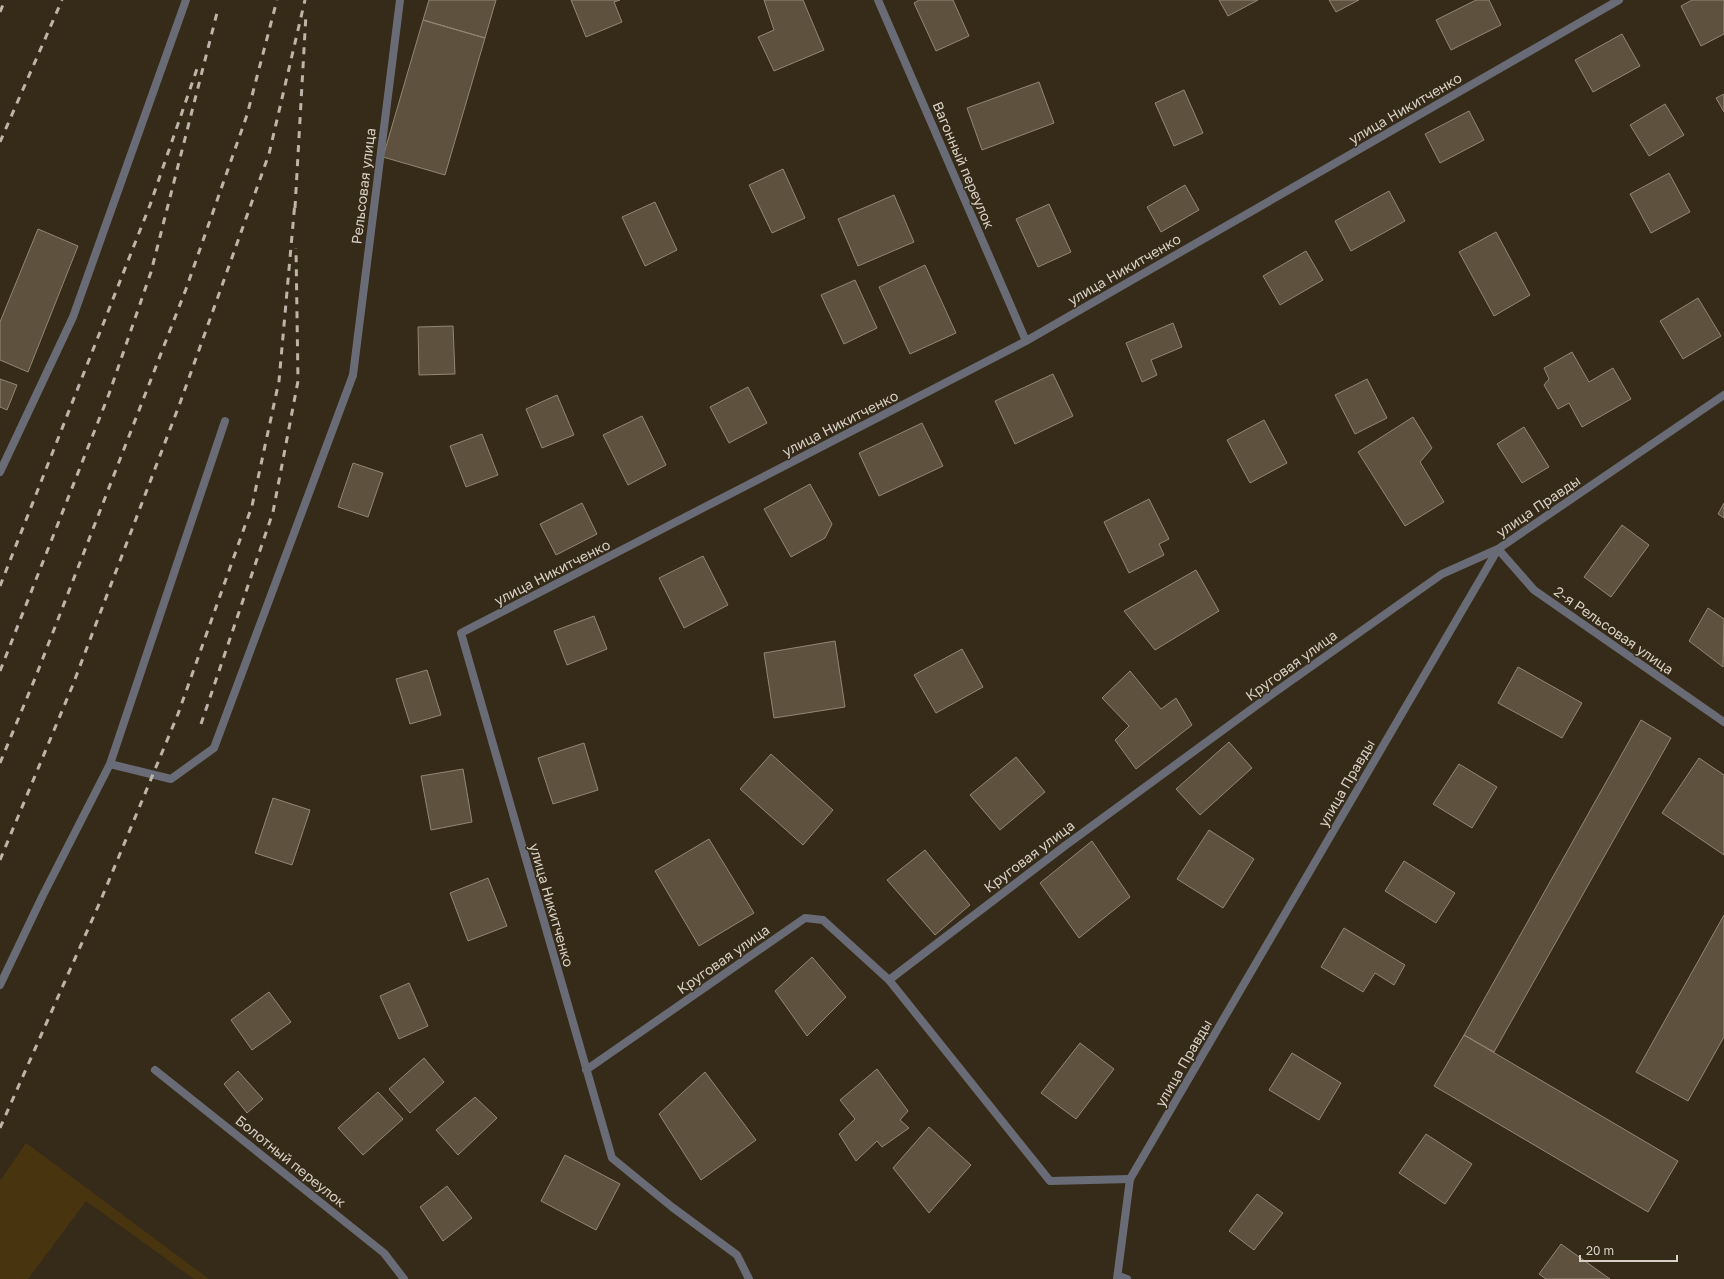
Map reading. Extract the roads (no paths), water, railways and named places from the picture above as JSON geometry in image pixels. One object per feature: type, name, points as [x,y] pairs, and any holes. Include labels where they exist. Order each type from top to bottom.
[{"type":"street","points":[[0,472],[73,317],[186,0]]},
{"type":"street","name":"Рельсовая улица","points":[[110,764],[171,779],[214,748],[353,375],[400,0]]},
{"type":"street","name":"Вагонный переулок","points":[[878,0],[1026,341]]},
{"type":"street","name":"улица Никитченко","points":[[586,1070],[461,633],[1026,341],[1619,0]]},
{"type":"street","name":"улица Правды","points":[[1118,1278],[1130,1179],[1498,549],[1724,395]]},
{"type":"street","points":[[0,985],[110,764],[225,421]]},
{"type":"street","name":"Круговая улица","points":[[586,1070],[806,918],[823,920],[889,980],[1066,845],[1268,697],[1435,578],[1498,549]]},
{"type":"street","name":"2-я Рельсовая улица","points":[[1498,549],[1534,590],[1724,722]]},
{"type":"street","points":[[889,980],[1050,1181],[1130,1179]]},
{"type":"street","name":"Болотный переулок","points":[[155,1070],[384,1253],[404,1279]]},
{"type":"street","points":[[586,1070],[612,1158],[672,1207],[737,1255],[749,1279]]},
{"type":"street","points":[[1118,1278],[1127,1279]]},
{"type":"railway","points":[[0,12],[5,0]]},
{"type":"railway","points":[[0,142],[62,0]]},
{"type":"railway","points":[[0,763],[36,676],[186,289],[247,115],[277,0]]},
{"type":"railway","points":[[0,860],[72,687],[180,403],[269,154],[305,0]]},
{"type":"railway","points":[[0,671],[109,394],[151,272],[218,9]]},
{"type":"railway","points":[[295,208],[306,14]]},
{"type":"railway","points":[[0,586],[150,205],[198,66]]},
{"type":"railway","points":[[0,1128],[100,902],[178,714],[252,506],[279,381],[295,202]]},
{"type":"railway","points":[[201,724],[273,512],[298,381],[296,248]]}]
